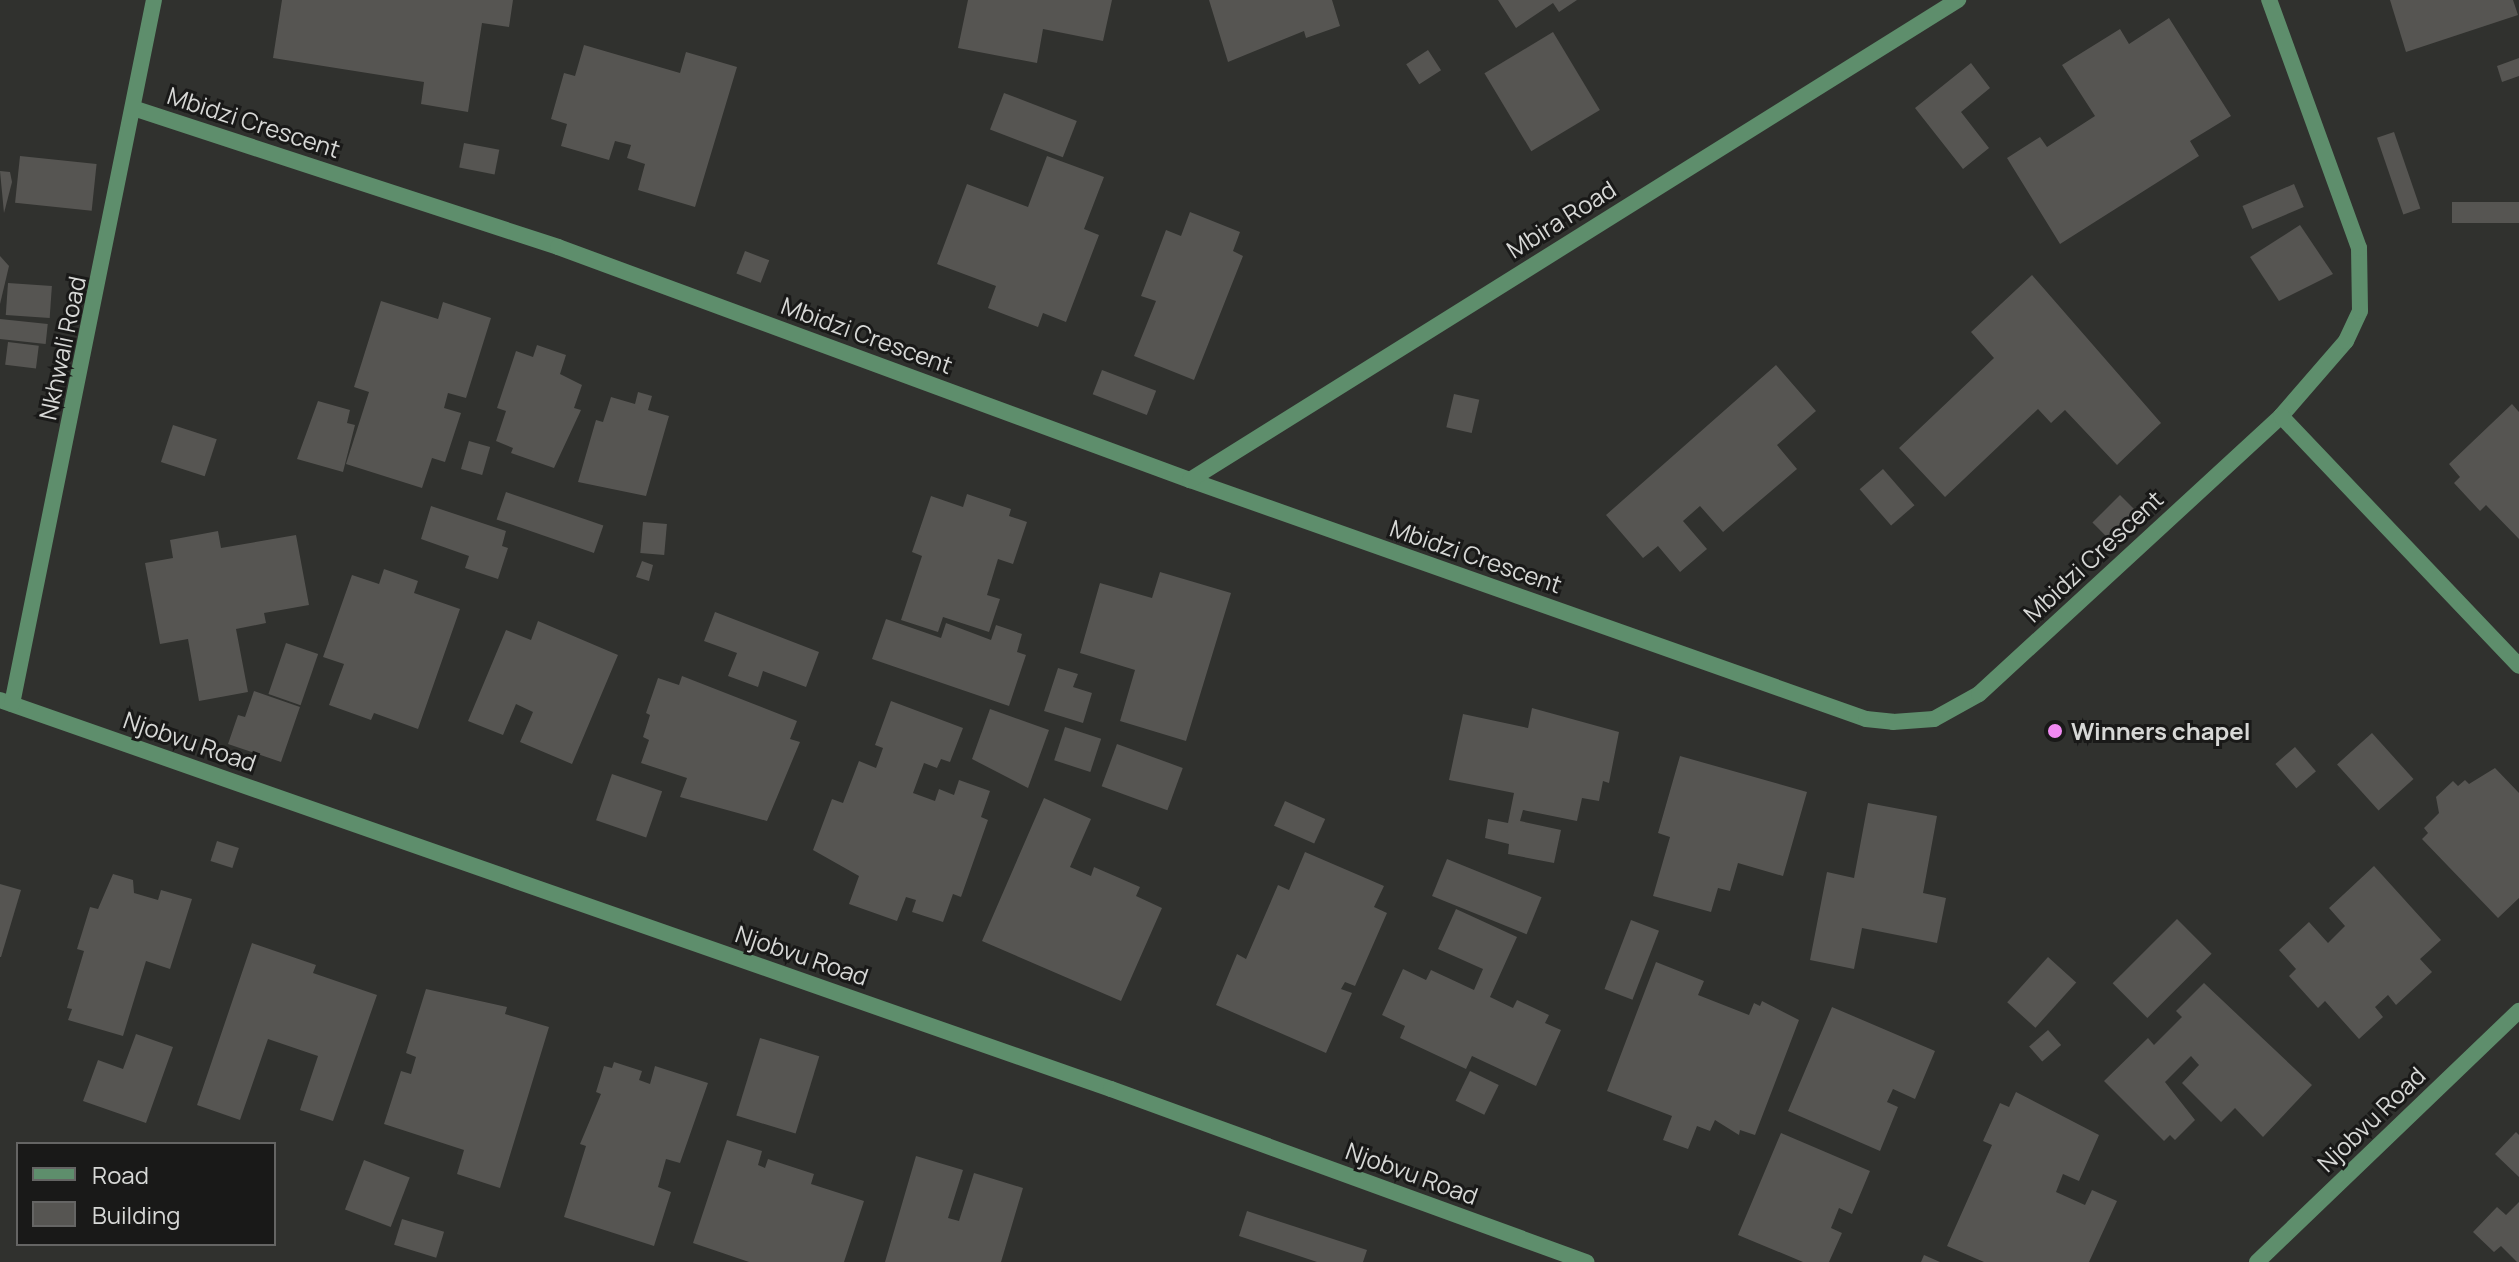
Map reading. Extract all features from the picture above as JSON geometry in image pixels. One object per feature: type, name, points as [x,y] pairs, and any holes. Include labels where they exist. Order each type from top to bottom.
[{"type":"street","name":"Nkhwali Road","points":[[6,702],[136,109],[154,0]]},
{"type":"street","name":"Mbira Road","points":[[1190,480],[1958,0]]},
{"type":"street","name":"Mbidzi Crescent","points":[[136,109],[558,247],[1190,480],[1866,719],[1893,722],[1934,719],[1979,694],[2281,416],[2346,341],[2360,311],[2359,248],[2269,0]]},
{"type":"street","points":[[2281,416],[2519,666]]},
{"type":"street","name":"Njobvu Road","points":[[6,702],[1111,1089],[1586,1262]]},
{"type":"street","name":"Njobvu Road","points":[[2257,1262],[2519,1011]]},
{"type":"building","points":[[282,0],[513,0],[509,27],[482,23],[468,112],[421,104],[424,82],[273,58]]},
{"type":"building","points":[[968,0],[1112,0],[1103,41],[1043,29],[1037,63],[958,48]]},
{"type":"building","points":[[1209,0],[1332,0],[1340,26],[1306,38],[1304,31],[1228,62]]},
{"type":"building","points":[[1498,0],[1577,0],[1559,12],[1553,3],[1516,28]]},
{"type":"building","points":[[2390,0],[2513,0],[2518,15],[2406,52]]},
{"type":"building","points":[[2169,18],[2231,116],[2190,141],[2199,156],[2060,244],[2007,158],[2040,137],[2047,147],[2095,116],[2062,65],[2120,29],[2129,44]]},
{"type":"building","points":[[1553,32],[1600,110],[1531,151],[1484,73]]},
{"type":"building","points":[[584,45],[680,73],[686,52],[737,67],[695,207],[638,190],[645,164],[627,158],[631,145],[615,141],[609,160],[561,146],[567,124],[551,119],[564,73],[575,76]]},
{"type":"building","points":[[1428,50],[1441,70],[1419,84],[1406,64]]},
{"type":"building","points":[[2519,58],[2519,76],[2502,82],[2497,66]]},
{"type":"building","points":[[1971,63],[1990,88],[1961,112],[1989,148],[1963,169],[1915,108]]},
{"type":"building","points":[[1004,93],[1077,121],[1063,157],[990,129]]},
{"type":"building","points":[[2394,132],[2420,209],[2403,214],[2377,138]]},
{"type":"building","points":[[464,143],[499,150],[495,174],[459,168]]},
{"type":"building","points":[[20,156],[97,164],[92,211],[15,203]]},
{"type":"building","points":[[1047,156],[1104,177],[1084,229],[1099,235],[1066,322],[1043,313],[1038,327],[988,308],[996,286],[937,264],[967,184],[1028,207]]},
{"type":"building","points":[[0,171],[10,172],[12,182],[4,213]]},
{"type":"building","points":[[2294,184],[2304,207],[2252,229],[2242,206]]},
{"type":"building","points":[[2452,202],[2519,202],[2519,223],[2452,223]]},
{"type":"building","points":[[1190,212],[1240,232],[1233,251],[1243,256],[1194,380],[1134,356],[1156,301],[1141,296],[1166,230],[1181,236]]},
{"type":"building","points":[[2300,225],[2333,274],[2279,301],[2250,257]]},
{"type":"building","points":[[745,251],[769,260],[761,283],[736,273]]},
{"type":"building","points":[[0,256],[9,266],[0,304]]},
{"type":"building","points":[[2032,275],[2161,423],[2117,465],[2065,410],[2051,423],[2038,409],[1945,497],[1899,448],[1994,358],[1971,332]]},
{"type":"building","points":[[8,283],[52,286],[50,318],[6,315]]},
{"type":"building","points":[[381,301],[438,319],[443,302],[491,318],[466,398],[448,393],[444,408],[461,413],[445,462],[432,458],[422,488],[346,464],[369,392],[354,387]]},
{"type":"building","points":[[0,319],[48,324],[46,344],[0,339]]},
{"type":"building","points":[[8,342],[39,346],[36,369],[5,365]]},
{"type":"building","points":[[537,345],[566,355],[560,374],[582,385],[574,408],[581,410],[554,468],[511,453],[513,448],[496,441],[506,411],[497,408],[516,351],[533,357]]},
{"type":"building","points":[[1776,365],[1816,411],[1777,445],[1797,469],[1723,532],[1700,506],[1683,521],[1707,549],[1680,572],[1658,546],[1643,558],[1606,515]]},
{"type":"building","points":[[1102,370],[1156,391],[1147,415],[1093,394]]},
{"type":"building","points":[[638,392],[652,396],[648,410],[669,416],[646,496],[578,482],[596,420],[603,422],[611,397],[635,404]]},
{"type":"building","points":[[1454,394],[1479,400],[1472,433],[1446,427]]},
{"type":"building","points":[[318,401],[350,410],[347,423],[355,425],[343,472],[297,459]]},
{"type":"building","points":[[2512,404],[2519,412],[2519,539],[2486,505],[2480,511],[2454,483],[2460,477],[2449,464]]},
{"type":"building","points":[[173,425],[217,439],[205,476],[161,462]]},
{"type":"building","points":[[469,441],[490,447],[482,475],[461,469]]},
{"type":"building","points":[[1883,469],[1914,505],[1891,526],[1860,489]]},
{"type":"building","points":[[506,492],[603,526],[594,553],[497,519]]},
{"type":"building","points":[[967,494],[1011,509],[1009,516],[1027,522],[1013,564],[998,559],[987,595],[1000,599],[989,632],[943,617],[938,632],[901,620],[922,556],[912,552],[931,496],[963,507]]},
{"type":"building","points":[[2120,495],[2137,512],[2109,540],[2092,523]]},
{"type":"building","points":[[431,506],[506,531],[502,546],[508,548],[498,579],[465,568],[469,556],[421,539]]},
{"type":"building","points":[[643,522],[667,524],[664,555],[640,553]]},
{"type":"building","points":[[218,531],[221,548],[296,535],[309,605],[264,613],[266,623],[236,629],[248,692],[199,701],[188,639],[160,644],[145,563],[173,558],[170,540]]},
{"type":"building","points":[[642,561],[653,565],[649,581],[636,577]]},
{"type":"building","points":[[384,569],[418,581],[414,593],[460,609],[418,729],[374,713],[371,720],[329,705],[344,664],[323,657],[352,575],[379,584]]},
{"type":"building","points":[[1160,572],[1231,593],[1186,741],[1120,721],[1135,670],[1080,653],[1100,583],[1152,598]]},
{"type":"building","points":[[715,612],[819,652],[806,687],[763,671],[758,687],[728,676],[737,653],[704,641]]},
{"type":"building","points":[[886,619],[941,638],[946,623],[991,640],[996,625],[1022,634],[1017,652],[1026,655],[1009,706],[872,659]]},
{"type":"building","points":[[538,621],[618,655],[572,764],[520,742],[533,712],[516,704],[503,735],[468,721],[506,630],[531,640]]},
{"type":"building","points":[[286,643],[318,654],[301,705],[268,694]]},
{"type":"building","points":[[1058,668],[1078,674],[1073,687],[1092,693],[1083,723],[1044,711]]},
{"type":"building","points":[[682,676],[797,721],[790,739],[800,742],[767,821],[680,797],[687,778],[641,763],[649,740],[643,737],[650,715],[646,713],[658,678],[679,685]]},
{"type":"building","points":[[254,691],[300,707],[281,762],[228,744],[238,715],[245,717]]},
{"type":"building","points":[[891,701],[963,728],[950,762],[941,759],[937,768],[924,763],[913,793],[935,801],[939,789],[954,795],[959,780],[990,791],[981,817],[988,820],[961,897],[953,894],[943,922],[912,912],[916,900],[906,897],[897,921],[849,904],[859,876],[813,850],[832,799],[843,803],[859,761],[876,768],[883,748],[875,745]]},
{"type":"building","points":[[1532,708],[1619,732],[1609,783],[1603,781],[1599,801],[1582,798],[1577,821],[1523,810],[1520,821],[1561,830],[1554,863],[1508,854],[1509,844],[1485,838],[1488,819],[1508,823],[1514,793],[1449,780],[1463,714],[1528,728]]},
{"type":"building","points":[[990,709],[1049,730],[1028,788],[972,759]]},
{"type":"building","points":[[1065,727],[1101,739],[1090,772],[1054,760]]},
{"type":"building","points":[[2372,733],[2413,779],[2379,811],[2337,764]]},
{"type":"building","points":[[1117,744],[1183,768],[1167,810],[1102,786]]},
{"type":"building","points":[[2295,747],[2316,771],[2296,788],[2275,764]]},
{"type":"building","points":[[1680,756],[1807,792],[1783,876],[1738,863],[1730,891],[1718,888],[1711,912],[1653,896],[1670,837],[1658,833]]},
{"type":"building","points":[[2495,768],[2519,793],[2519,898],[2498,918],[2422,839],[2428,833],[2424,828],[2439,813],[2436,797],[2453,781],[2458,786],[2465,780],[2469,784]]},
{"type":"building","points":[[612,774],[662,791],[646,838],[596,820]]},
{"type":"building","points":[[1044,798],[1091,819],[1070,867],[1091,876],[1094,867],[1140,887],[1136,896],[1162,908],[1121,1001],[982,941]]},
{"type":"building","points":[[1285,801],[1325,819],[1314,844],[1274,826]]},
{"type":"building","points":[[1868,803],[1937,816],[1923,893],[1946,898],[1937,943],[1862,928],[1854,969],[1810,960],[1827,872],[1854,878]]},
{"type":"building","points":[[217,841],[239,848],[232,868],[211,861]]},
{"type":"building","points":[[1305,852],[1384,886],[1374,907],[1387,913],[1355,986],[1345,982],[1341,989],[1352,993],[1326,1053],[1216,1005],[1237,954],[1246,959],[1278,885],[1289,890]]},
{"type":"building","points":[[1447,859],[1542,897],[1527,934],[1432,896]]},
{"type":"building","points":[[2374,866],[2441,940],[2420,959],[2432,972],[2396,1005],[2388,995],[2375,1007],[2383,1017],[2359,1039],[2325,1001],[2318,1008],[2289,976],[2296,969],[2279,950],[2309,922],[2328,943],[2345,926],[2329,908]]},
{"type":"building","points":[[113,874],[133,880],[134,893],[158,900],[161,890],[192,899],[170,969],[146,961],[123,1036],[68,1020],[72,1009],[67,1008],[84,951],[77,949],[90,907],[98,909]]},
{"type":"building","points":[[0,884],[21,890],[1,957],[0,957]]},
{"type":"building","points":[[1456,909],[1517,937],[1490,997],[1513,1008],[1517,1000],[1549,1015],[1545,1023],[1561,1030],[1536,1086],[1472,1056],[1466,1069],[1400,1038],[1405,1026],[1382,1015],[1403,969],[1426,980],[1431,970],[1474,990],[1483,969],[1438,949]]},
{"type":"building","points":[[2177,919],[2212,954],[2147,1018],[2113,983]]},
{"type":"building","points":[[1631,920],[1659,931],[1632,1000],[1604,989]]},
{"type":"building","points":[[252,943],[316,965],[313,973],[377,995],[333,1121],[300,1110],[318,1056],[268,1039],[240,1120],[197,1105]]},
{"type":"building","points":[[2048,957],[2076,982],[2035,1028],[2007,1002]]},
{"type":"building","points":[[1656,962],[1704,981],[1698,995],[1749,1015],[1754,1003],[1760,1006],[1762,1001],[1799,1020],[1755,1135],[1740,1130],[1739,1135],[1715,1120],[1710,1131],[1697,1126],[1688,1149],[1663,1140],[1672,1116],[1607,1091]]},
{"type":"building","points":[[2204,983],[2312,1085],[2263,1137],[2235,1108],[2221,1122],[2182,1083],[2199,1065],[2191,1056],[2165,1082],[2195,1120],[2175,1140],[2170,1135],[2164,1141],[2104,1081],[2148,1038],[2154,1045],[2182,1017],[2176,1011]]},
{"type":"building","points":[[426,989],[507,1007],[505,1014],[549,1027],[500,1188],[457,1174],[464,1150],[384,1124],[401,1071],[411,1074],[416,1057],[406,1053]]},
{"type":"building","points":[[1832,1007],[1935,1051],[1915,1099],[1893,1089],[1887,1102],[1898,1107],[1880,1151],[1788,1111]]},
{"type":"building","points":[[2048,1030],[2061,1045],[2042,1061],[2029,1046]]},
{"type":"building","points":[[136,1034],[173,1047],[146,1123],[83,1101],[98,1060],[123,1069]]},
{"type":"building","points":[[760,1038],[819,1056],[796,1134],[736,1115]]},
{"type":"building","points":[[614,1062],[642,1071],[639,1080],[650,1084],[655,1066],[708,1083],[680,1163],[666,1159],[658,1187],[671,1192],[654,1246],[564,1217],[586,1146],[580,1144],[601,1094],[596,1092],[604,1066],[612,1068]]},
{"type":"building","points":[[1470,1071],[1499,1085],[1484,1115],[1456,1101]]},
{"type":"building","points":[[2016,1092],[2099,1135],[2079,1181],[2063,1174],[2056,1192],[2085,1205],[2092,1190],[2117,1201],[2089,1262],[1984,1262],[1947,1246],[1992,1145],[1983,1141],[2000,1103],[2009,1107]]},
{"type":"building","points":[[2516,1132],[2519,1135],[2519,1177],[2495,1154]]},
{"type":"building","points":[[1781,1133],[1870,1171],[1852,1214],[1839,1208],[1831,1228],[1842,1233],[1829,1262],[1803,1262],[1738,1235]]},
{"type":"building","points":[[727,1140],[762,1151],[758,1165],[765,1168],[768,1159],[814,1174],[811,1184],[864,1201],[844,1262],[749,1262],[693,1243]]},
{"type":"building","points":[[916,1156],[963,1170],[948,1218],[959,1221],[974,1173],[1023,1188],[1001,1262],[885,1262]]},
{"type":"building","points":[[364,1160],[410,1178],[391,1227],[345,1209]]},
{"type":"building","points":[[2519,1202],[2517,1262],[2501,1246],[2494,1252],[2473,1232],[2497,1207],[2506,1215]]},
{"type":"building","points":[[1247,1211],[1367,1250],[1363,1262],[1317,1262],[1239,1236]]},
{"type":"building","points":[[402,1219],[444,1232],[436,1258],[394,1245]]},
{"type":"building","points":[[1924,1255],[1940,1262],[1921,1262]]},
{"type":"place","name":"Winners chapel","points":[[2055,731]]}]
